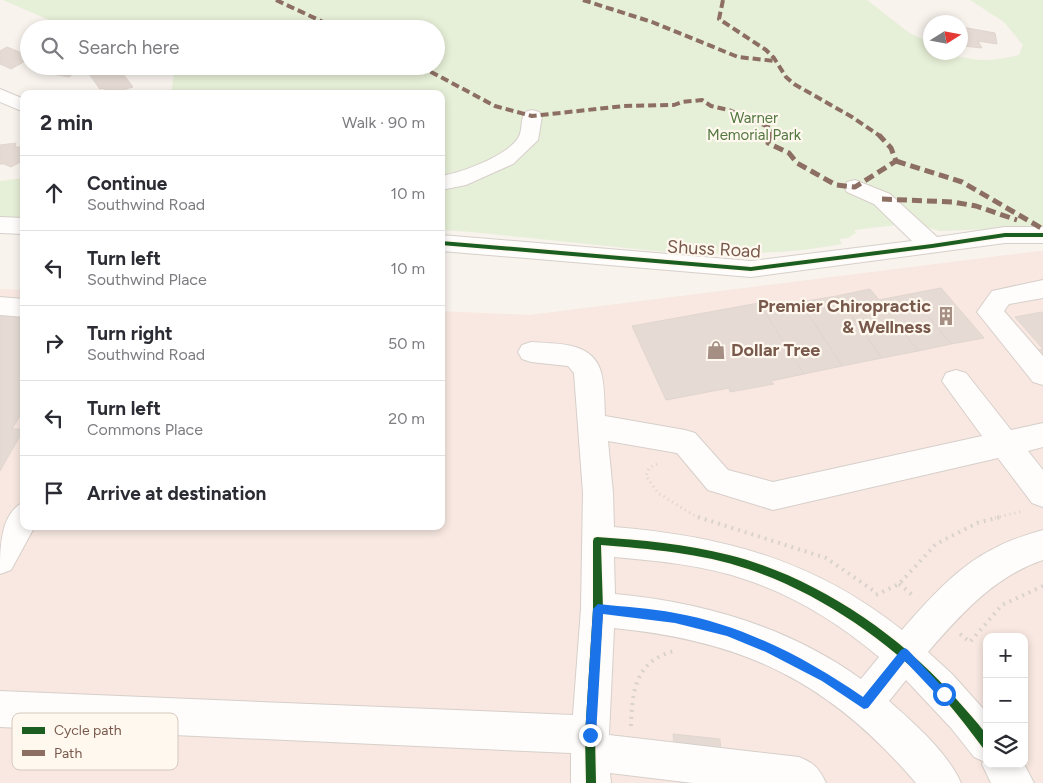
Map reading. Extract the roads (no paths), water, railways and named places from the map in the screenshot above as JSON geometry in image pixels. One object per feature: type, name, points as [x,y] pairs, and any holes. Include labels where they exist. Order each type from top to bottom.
[{"type":"street","points":[[0,95],[20,104]]},
{"type":"street","points":[[445,182],[458,180],[506,160],[528,140],[532,116]]},
{"type":"street","points":[[855,187],[882,199],[932,246]]},
{"type":"street","points":[[0,225],[20,226]]},
{"type":"street","name":"Shuss Road","points":[[445,243],[751,269],[1005,235],[1043,235]]},
{"type":"street","points":[[1043,289],[1001,297],[990,312],[1043,374]]},
{"type":"street","points":[[0,306],[20,308]]},
{"type":"street","points":[[531,352],[575,357],[587,370],[598,493],[598,609],[591,757]]},
{"type":"street","points":[[956,381],[1005,444],[1036,501]]},
{"type":"street","points":[[592,426],[685,442],[719,481],[773,496],[1043,436]]},
{"type":"street","points":[[0,559],[20,523]]},
{"type":"street","points":[[597,541],[665,546],[708,554],[746,564],[784,578],[824,598],[905,653],[975,727],[983,738]]},
{"type":"street","points":[[864,704],[905,653],[967,588],[999,563],[1016,554],[1043,545]]},
{"type":"street","points":[[598,609],[675,618],[727,630],[770,649],[826,678],[864,704],[903,740],[941,783]]},
{"type":"street","points":[[0,709],[49,713]]},
{"type":"street","points":[[178,723],[591,757],[628,756],[799,776],[806,783]]},
{"type":"street","points":[[1004,768],[1014,783]]},
{"type":"place","name":"Premier Chiropractic & Wellness","points":[[946,316]]},
{"type":"place","name":"Dollar Tree","points":[[716,350]]},
{"type":"park label","name":"Warner Memorial Park","points":[[754,126]]}]
